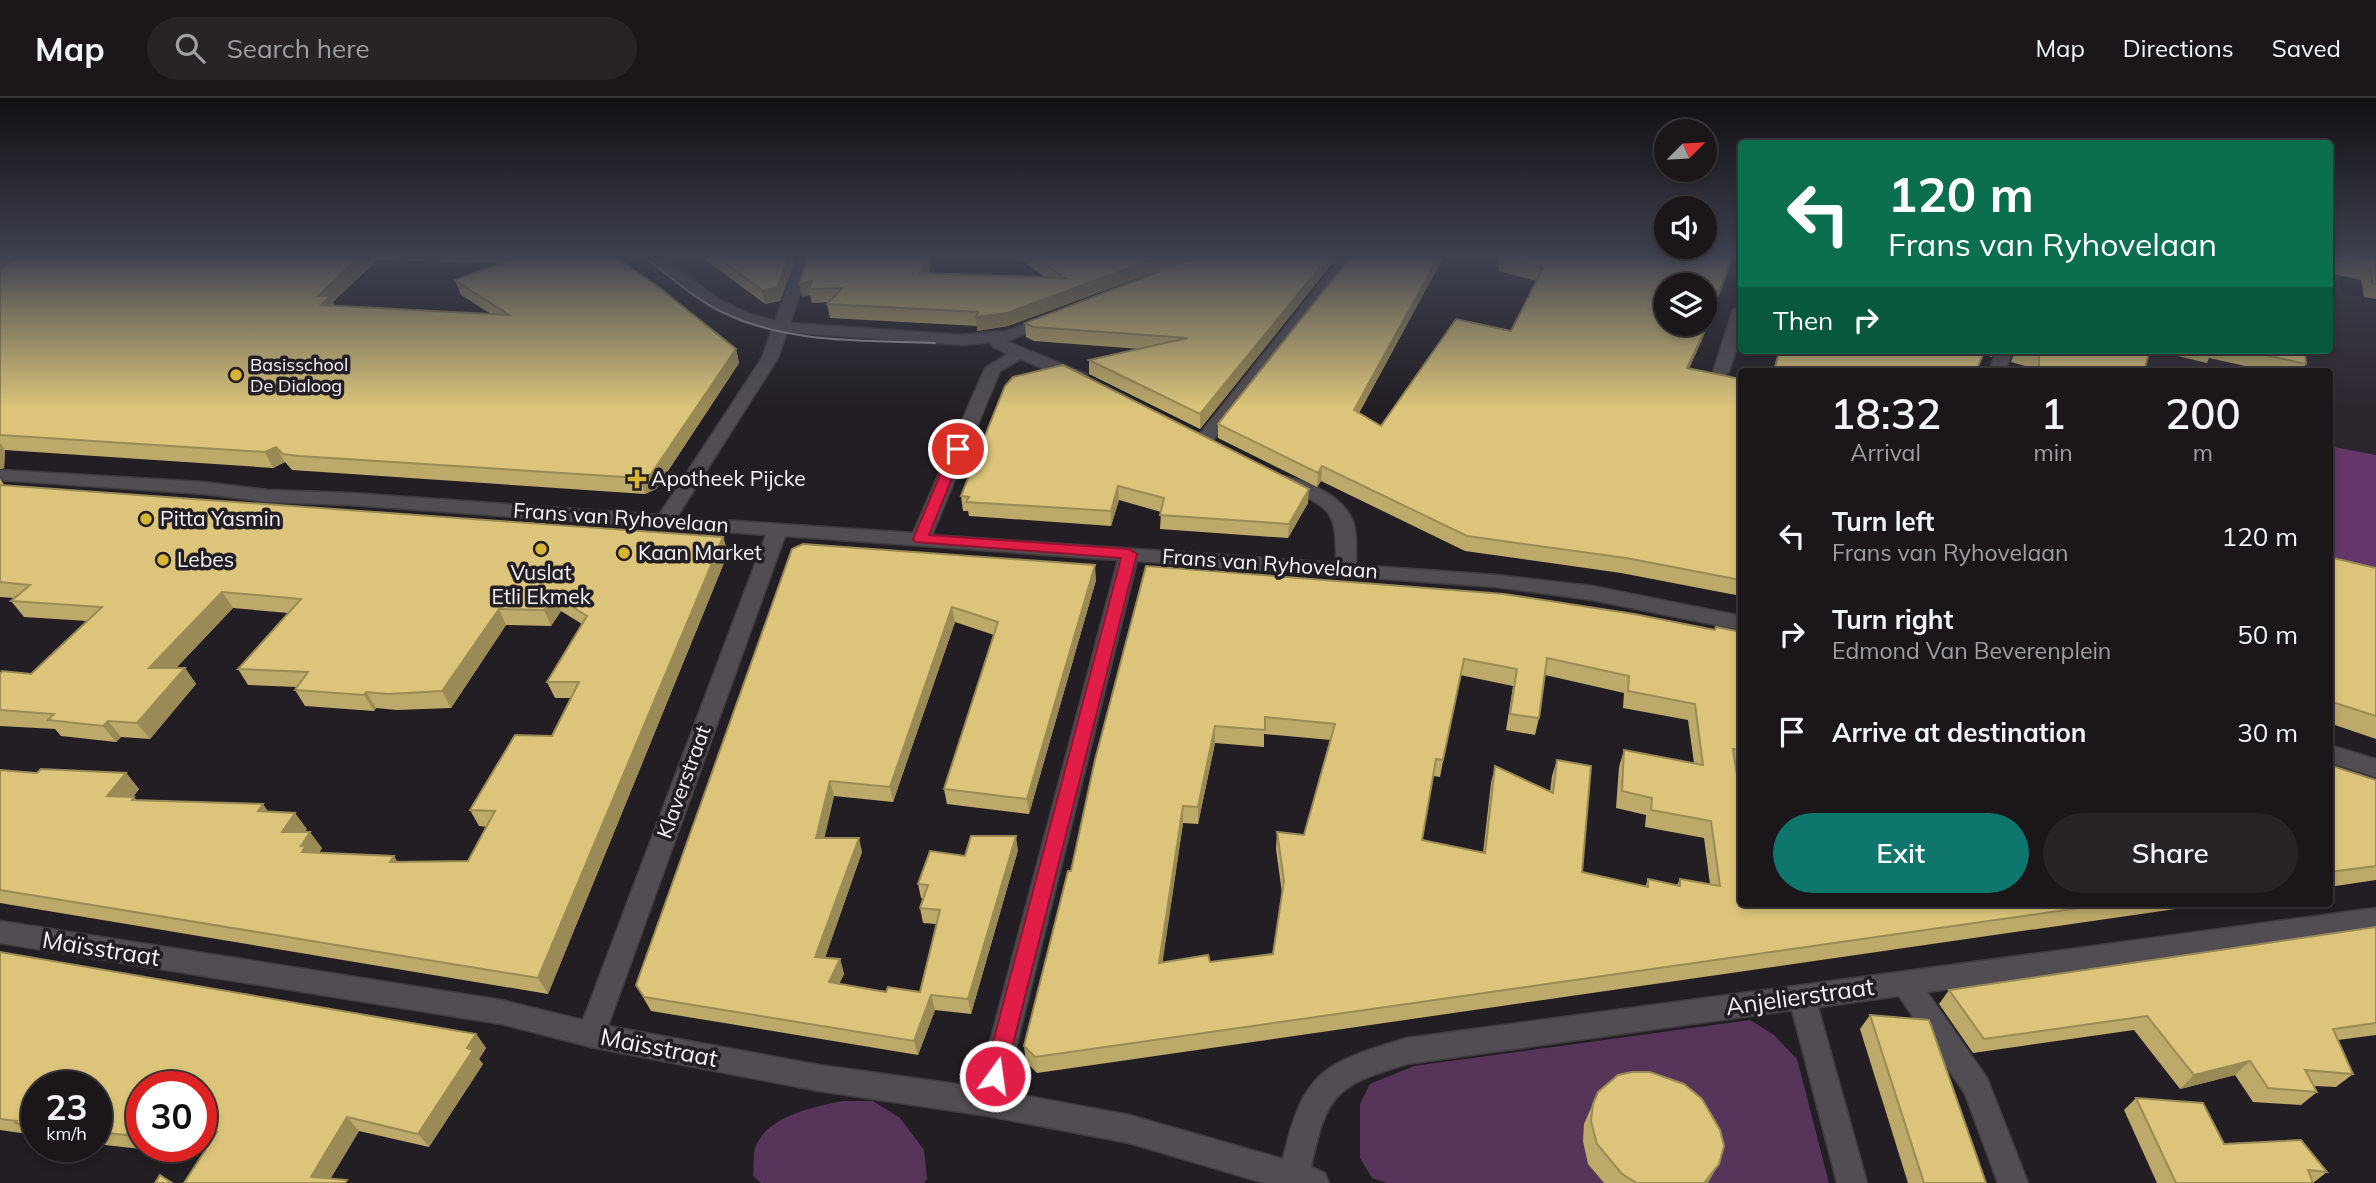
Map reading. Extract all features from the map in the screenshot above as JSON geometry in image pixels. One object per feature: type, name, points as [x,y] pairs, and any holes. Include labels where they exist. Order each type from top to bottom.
[{"type":"street","points":[[723,307],[745,317],[782,327],[936,339],[996,337],[1071,313]]},
{"type":"street","points":[[665,521],[770,358],[789,307]]},
{"type":"street","points":[[1204,440],[1310,307]]},
{"type":"street","points":[[1721,372],[1738,319]]},
{"type":"street","points":[[996,337],[999,344],[1100,388]]},
{"type":"street","points":[[920,539],[993,368],[1021,353]]},
{"type":"street","points":[[1263,470],[1326,502],[1336,510],[1344,523],[1346,568]]},
{"type":"street","name":"Frans van Ryhovelaan","points":[[0,475],[204,488],[268,496],[323,497],[1346,568],[1496,581],[1592,593],[1738,622]]},
{"type":"street","name":"Klaverstraat","points":[[591,1035],[778,529]]},
{"type":"street","points":[[988,1102],[1129,554]]},
{"type":"street","points":[[2333,754],[2376,768]]},
{"type":"street","name":"Anjelierstraat","points":[[1304,1180],[1310,1115],[1321,1093],[1359,1066],[1407,1051],[2376,919]]},
{"type":"street","name":"Maïsstraat","points":[[0,932],[501,1012],[591,1035],[820,1079],[988,1102],[1129,1129],[1304,1180]]},
{"type":"street","points":[[1905,983],[1977,1087],[2013,1183]]},
{"type":"street","points":[[1802,997],[1852,1183]]},
{"type":"shaded area","points":[[911,307],[926,307],[918,322],[903,322]]},
{"type":"shaded area","points":[[2333,307],[2376,307],[2376,455],[2333,447],[2333,368],[2120,368],[2125,354],[2333,354]]},
{"type":"shaded area","points":[[2333,447],[2376,455],[2376,589],[2333,579]]},
{"type":"shaded area","points":[[1750,1020],[1774,1035],[1797,1059],[1829,1183],[1387,1183],[1372,1178],[1360,1158],[1360,1104],[1370,1084],[1414,1066]]},
{"type":"shaded area","points":[[844,1101],[873,1101],[900,1118],[924,1150],[927,1179],[924,1183],[761,1183],[753,1176],[755,1148],[770,1128],[793,1114]]},
{"type":"building","points":[[0,307],[352,307],[509,315],[496,307],[683,307],[736,349],[651,474],[640,478],[299,456],[283,454],[276,447],[265,452],[0,435]]},
{"type":"building","points":[[877,307],[1024,307],[1007,313],[976,317],[978,312]]},
{"type":"building","points":[[1068,307],[1288,307],[1200,414],[1089,360],[1188,338],[1033,327],[1025,323]]},
{"type":"building","points":[[1311,307],[1411,307],[1354,410],[1381,426],[1456,319],[1511,331],[1523,307],[1654,307],[1654,336],[1702,336],[1687,368],[1738,378],[1738,579],[1626,558],[1467,536],[1322,466],[1318,473],[1218,424]]},
{"type":"building","points":[[1779,354],[1983,354],[1977,368],[1775,368]]},
{"type":"building","points":[[2039,354],[2149,354],[2145,368],[2039,368]]},
{"type":"building","points":[[2261,354],[2305,354],[2306,364]]},
{"type":"building","points":[[1063,365],[1309,489],[1289,524],[1160,515],[1164,498],[1118,486],[1111,511],[966,502],[969,497],[961,496],[1005,386],[1013,377]]},
{"type":"building","points":[[0,485],[723,537],[538,978],[0,890],[0,770],[37,773],[41,769],[126,773],[107,796],[134,797],[132,800],[263,804],[258,811],[295,813],[282,832],[310,832],[301,846],[306,845],[302,852],[394,856],[390,862],[468,861],[495,811],[470,810],[515,735],[552,736],[579,682],[547,682],[587,616],[554,595],[544,610],[499,609],[442,691],[388,694],[366,692],[364,695],[295,690],[308,672],[238,669],[301,599],[222,592],[149,668],[185,668],[137,723],[108,721],[103,726],[48,720],[54,714],[0,710],[2,671],[31,674],[102,607],[11,601],[30,585],[0,582]]},
{"type":"building","points":[[803,544],[1095,565],[1027,799],[944,789],[998,622],[952,607],[890,787],[830,781],[816,838],[859,838],[815,957],[840,959],[829,982],[886,992],[888,987],[920,992],[940,910],[920,908],[928,885],[918,884],[930,851],[965,856],[971,836],[1016,836],[968,999],[931,995],[914,1041],[644,997],[636,985],[792,549]]},
{"type":"building","points":[[2333,558],[2376,568],[2376,716],[2333,702]]},
{"type":"building","points":[[1146,566],[1504,594],[1634,614],[1715,630],[1716,627],[1738,631],[1738,750],[1733,749],[1738,783],[1738,907],[2087,907],[1035,1057],[1024,1046],[1068,871],[1071,871],[1095,760]],"holes":[[[1547,658],[1629,676],[1628,691],[1695,704],[1703,765],[1624,750],[1622,791],[1652,798],[1651,810],[1711,821],[1720,886],[1680,879],[1680,886],[1648,879],[1648,887],[1582,872],[1591,766],[1557,760],[1553,793],[1495,766],[1485,853],[1422,840],[1436,759],[1443,760],[1464,659],[1517,669],[1510,714],[1539,718]],[[1265,717],[1335,724],[1304,835],[1277,832],[1284,881],[1273,954],[1210,962],[1208,955],[1159,963],[1183,806],[1198,807],[1215,726],[1265,730]]]},
{"type":"building","points":[[2333,766],[2376,780],[2376,866],[2333,871]]},
{"type":"building","points":[[2376,927],[2376,1023],[2333,1029],[2353,1074],[2305,1070],[2317,1092],[2268,1088],[2250,1061],[2194,1075],[2147,1016],[1984,1039],[1949,990]]},
{"type":"building","points":[[0,952],[476,1034],[467,1048],[473,1050],[418,1134],[347,1117],[311,1177],[347,1180],[345,1183],[184,1183],[198,1162],[217,1162],[217,1071],[126,1071],[126,1135],[112,1134],[112,1071],[21,1071],[21,1124],[0,1119]]},
{"type":"building","points":[[1870,1015],[1929,1020],[1986,1183],[1924,1183]]},
{"type":"building","points":[[1650,1072],[1684,1084],[1702,1099],[1720,1130],[1724,1146],[1719,1164],[1704,1183],[1637,1183],[1622,1174],[1597,1144],[1591,1121],[1598,1092],[1618,1075]]},
{"type":"building","points":[[2136,1098],[2203,1103],[2224,1144],[2301,1140],[2327,1172],[2308,1170],[2313,1183],[2176,1183]]},
{"type":"building","points":[[160,1175],[172,1183],[155,1183]]},
{"type":"tram line","points":[[713,307],[747,322],[799,335],[935,343]]},
{"type":"place","name":"Basisschool De Dialoog","points":[[236,375]]},
{"type":"place","name":"Apotheek Pijcke","points":[[637,479]]},
{"type":"place","name":"Pitta Yasmin","points":[[146,519]]},
{"type":"place","name":"Vuslat Etli Ekmek","points":[[541,549]]},
{"type":"place","name":"Kaan Market","points":[[624,553]]},
{"type":"place","name":"Lebes","points":[[163,560]]},
{"type":"route","points":[[958,449],[920,539],[1129,554],[995,1076]]}]
